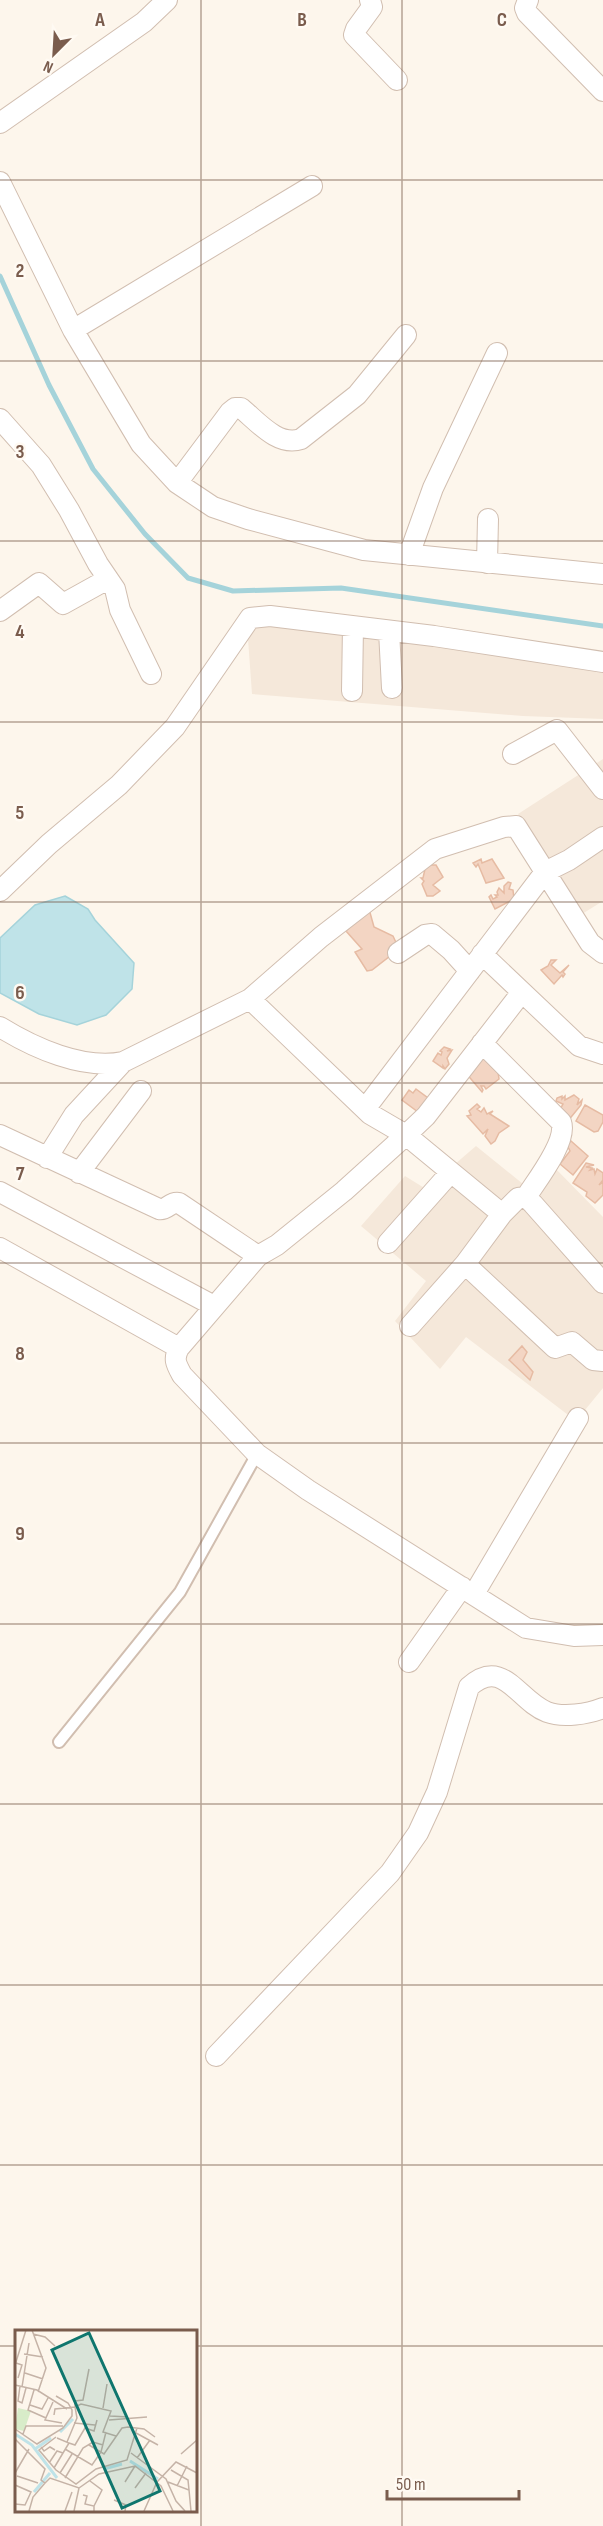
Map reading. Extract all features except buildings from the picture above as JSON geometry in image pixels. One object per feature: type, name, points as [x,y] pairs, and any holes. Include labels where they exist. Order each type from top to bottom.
[{"type":"street","points":[[0,123],[144,22],[167,0]]},
{"type":"street","points":[[370,0],[372,7],[354,35],[397,80]]},
{"type":"street","points":[[528,0],[525,8],[527,13],[603,91]]},
{"type":"street","points":[[0,182],[73,330],[141,444],[177,483],[213,507],[248,519],[364,550],[603,574]]},
{"type":"street","points":[[73,330],[312,186]]},
{"type":"street","points":[[177,483],[235,408],[241,408],[281,440],[292,442],[301,440],[357,395],[406,334]]},
{"type":"street","points":[[409,555],[433,488],[497,353]]},
{"type":"street","points":[[0,419],[40,465],[115,589],[120,610],[152,674]]},
{"type":"street","points":[[487,563],[488,519]]},
{"type":"street","points":[[0,611],[39,583],[63,604],[108,579]]},
{"type":"street","points":[[0,891],[49,844],[119,785],[175,727],[250,618],[270,616],[353,626],[603,662]]},
{"type":"street","points":[[352,691],[353,626]]},
{"type":"street","points":[[389,631],[392,688]]},
{"type":"street","points":[[513,754],[557,730],[603,789]]},
{"type":"street","points":[[0,1027],[40,1050],[90,1062],[110,1064],[123,1062],[250,999],[321,937],[435,849],[504,827],[516,826],[590,944],[603,953]]},
{"type":"street","points":[[365,1109],[545,872],[569,860],[603,837]]},
{"type":"street","points":[[398,953],[425,935],[432,934],[470,971]]},
{"type":"street","points":[[482,954],[579,1046],[603,1054]]},
{"type":"street","points":[[522,992],[426,1116],[344,1191],[277,1245],[258,1256],[179,1348],[175,1355],[175,1362],[182,1375],[257,1454],[308,1490],[526,1628],[574,1636],[603,1635]]},
{"type":"street","points":[[250,999],[365,1109],[406,1135],[502,1214]]},
{"type":"street","points":[[482,1043],[561,1122],[564,1129],[552,1155],[526,1197]]},
{"type":"street","points":[[47,1158],[74,1115],[123,1062]]},
{"type":"street","points":[[79,1173],[141,1090]]},
{"type":"street","points":[[0,1135],[159,1209],[179,1203],[258,1256]]},
{"type":"street","points":[[388,1243],[451,1172]]},
{"type":"street","points":[[0,1192],[214,1306]]},
{"type":"street","points":[[410,1326],[465,1264],[502,1214],[518,1198],[526,1197]]},
{"type":"street","points":[[526,1197],[603,1283]]},
{"type":"street","points":[[0,1248],[179,1348]]},
{"type":"street","points":[[465,1264],[555,1348],[572,1342],[593,1360],[603,1361]]},
{"type":"street","points":[[409,1662],[468,1591],[578,1418]]},
{"type":"street","points":[[216,2056],[390,1873],[412,1841],[437,1792],[468,1687],[480,1677],[495,1676],[512,1684],[534,1705],[548,1712],[565,1715],[603,1708]]},
{"type":"lane","points":[[59,1742],[180,1592],[257,1454]]},
{"type":"shaded area","points":[[276,624],[603,667],[603,719],[523,716],[252,694],[247,625]]},
{"type":"shaded area","points":[[603,759],[603,901],[582,914],[547,865],[518,814]]},
{"type":"shaded area","points":[[476,1146],[523,1184],[554,1167],[603,1217],[603,1388],[576,1421],[466,1337],[440,1369],[395,1321],[426,1281],[361,1226],[405,1176],[426,1189]]},
{"type":"water","points":[[65,896],[88,909],[95,920],[134,963],[132,989],[106,1015],[77,1025],[39,1014],[0,993],[0,938],[35,905]]},
{"type":"waterway","points":[[0,276],[49,385],[93,469],[145,534],[188,578],[233,591],[341,588],[603,626]]}]
